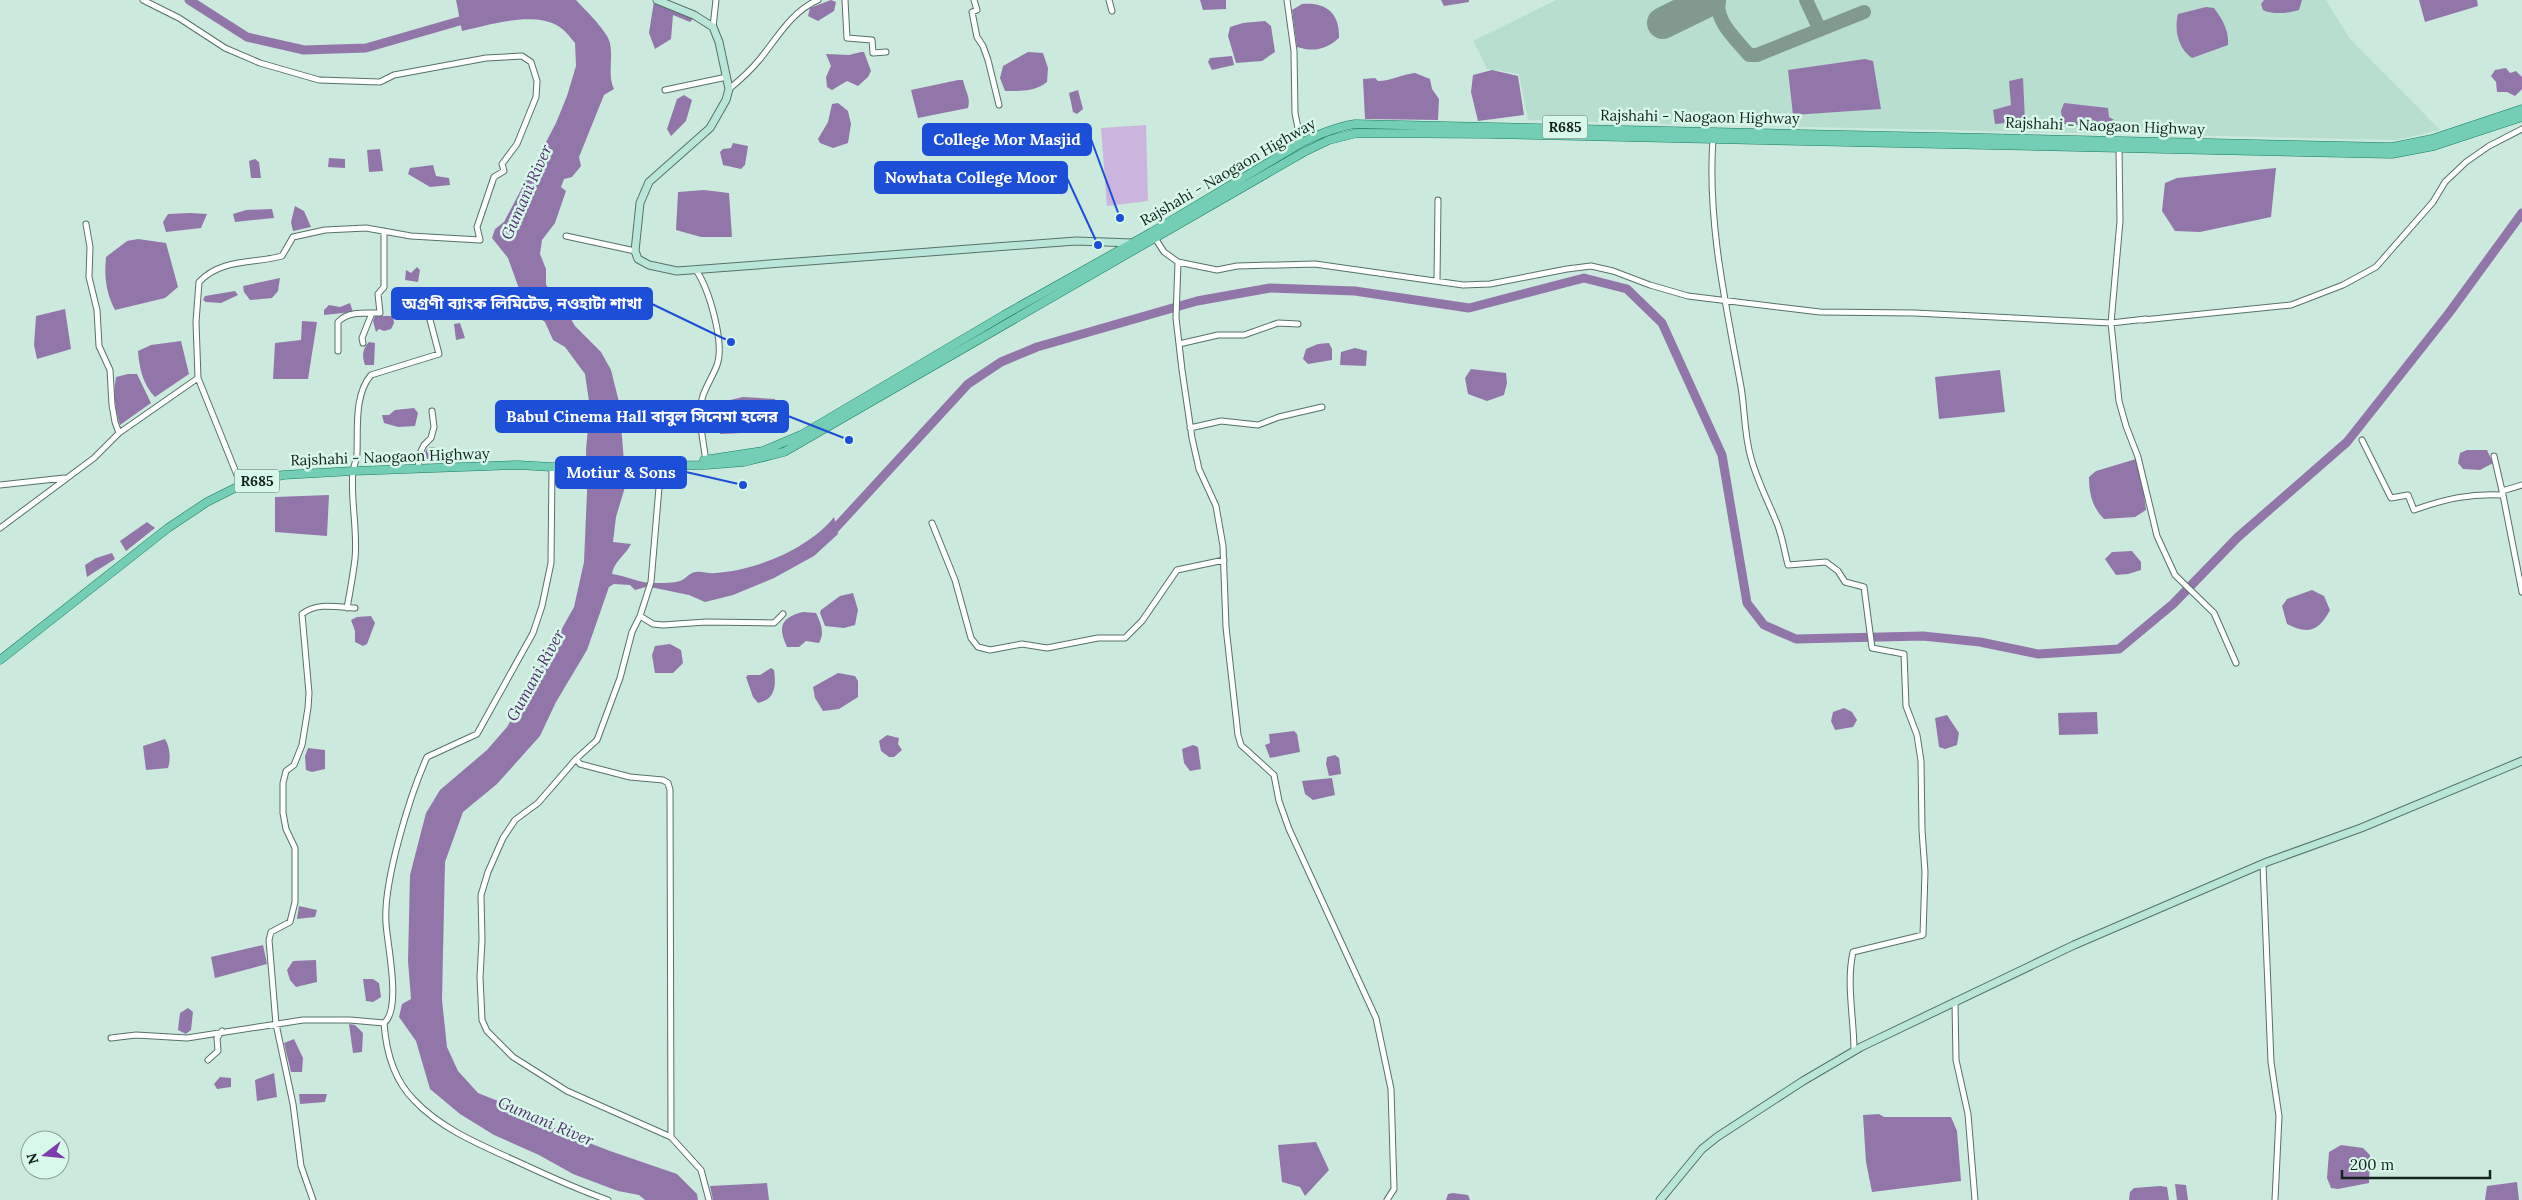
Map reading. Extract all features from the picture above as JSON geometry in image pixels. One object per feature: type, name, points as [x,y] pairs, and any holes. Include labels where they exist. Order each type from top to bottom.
[{"type":"main road","points":[[657,0],[694,15],[713,27],[719,42],[729,89],[726,100],[710,128],[649,182],[640,203],[634,251],[638,259],[649,265],[677,271],[1076,241],[1133,243]]},
{"type":"main road","name":"Rajshahi - Naogaon Highway","points":[[1089,272],[1155,238],[1301,143],[1325,131],[1356,124],[1696,135],[1713,139],[2392,154],[2434,146],[2522,109]]},
{"type":"main road","name":"Rajshahi - Naogaon Highway","points":[[0,660],[168,528],[207,502],[241,485],[283,475],[353,471],[518,465],[552,467],[744,462],[784,452],[1089,272],[1133,243],[1248,179],[1329,140],[1357,133],[1696,135],[2392,147],[2522,117]]},
{"type":"main road","points":[[1660,1200],[1702,1149],[1803,1081],[1854,1051],[1955,1000],[2074,945],[2263,864],[2361,828],[2522,761]]},
{"type":"street","points":[[143,0],[179,18],[225,48],[260,63],[319,80],[380,82],[394,75],[486,58],[522,56],[531,62],[537,81],[536,97],[517,144],[502,164],[504,171],[494,177],[477,227],[480,240],[411,236],[366,228],[316,232],[293,237],[282,256],[252,263],[242,261],[208,273],[199,282],[198,378],[241,485]]},
{"type":"street","points":[[713,27],[716,0]]},
{"type":"street","points":[[729,89],[759,60],[777,35],[799,12],[818,0]]},
{"type":"street","points":[[846,0],[847,38],[872,40],[873,53],[886,52]]},
{"type":"street","points":[[974,0],[977,10],[972,12],[977,37],[983,46],[999,105]]},
{"type":"street","points":[[1109,0],[1112,11]]},
{"type":"street","points":[[1287,0],[1294,51],[1295,113],[1301,143]]},
{"type":"street","points":[[666,90],[727,77]]},
{"type":"street","points":[[2135,321],[2291,305],[2343,285],[2376,267],[2432,202],[2445,182],[2466,162],[2489,146],[2522,129]]},
{"type":"street","points":[[1713,139],[1711,166],[1714,218],[1725,300],[1750,455],[1760,488],[1777,522],[1788,565],[1826,562],[1838,571],[1845,582],[1864,587],[1872,648],[1904,654],[1906,706],[1917,735],[1921,760],[1925,927],[1923,936],[1854,952],[1851,964],[1850,986],[1854,1051]]},
{"type":"street","points":[[2119,147],[2120,221],[2111,323],[2119,401],[2138,457],[2156,536],[2175,575],[2214,613],[2236,662]]},
{"type":"street","points":[[1437,282],[1438,200]]},
{"type":"street","points":[[86,224],[90,247],[89,277],[97,310],[100,346],[110,370],[112,405],[119,433]]},
{"type":"street","points":[[338,350],[338,322],[343,317],[380,313],[378,294],[384,287],[384,231]]},
{"type":"street","points":[[566,236],[634,251]]},
{"type":"street","points":[[1155,238],[1164,252],[1178,262],[1218,270],[1237,266],[1315,264],[1463,285],[1490,284],[1591,266],[1614,271],[1650,285],[1688,296],[1770,307],[1852,314],[1916,313],[2111,323],[2146,320]]},
{"type":"street","points":[[1178,262],[1176,318],[1179,344],[1190,428],[1199,469],[1216,506],[1224,560],[1226,627],[1234,710],[1241,745],[1274,775],[1279,801],[1289,829],[1376,1018],[1391,1089],[1394,1189],[1387,1200]]},
{"type":"street","points":[[696,270],[703,280],[708,296],[721,351],[702,395],[700,412],[706,462]]},
{"type":"street","points":[[347,608],[355,560],[356,521],[353,471],[357,456],[359,411],[366,382],[371,375],[386,369],[439,354],[424,296]]},
{"type":"street","points":[[363,343],[362,338],[372,313]]},
{"type":"street","points":[[1179,344],[1218,335],[1244,335],[1278,323],[1298,324]]},
{"type":"street","points":[[0,528],[94,458],[119,433],[198,378]]},
{"type":"street","points":[[1190,428],[1221,421],[1258,425],[1279,417],[1322,407]]},
{"type":"street","points":[[419,469],[418,457],[424,445],[431,438],[434,427],[432,411]]},
{"type":"street","points":[[2362,440],[2391,498],[2408,495],[2414,510],[2451,497],[2503,493],[2522,485]]},
{"type":"street","points":[[2494,456],[2522,592]]},
{"type":"street","points":[[661,464],[651,582],[640,616],[632,632],[627,656],[597,740],[576,759],[538,803],[515,820],[503,838],[488,872],[482,895],[482,1020],[487,1031],[500,1046],[534,1071],[588,1101],[671,1137],[701,1170],[709,1200]]},
{"type":"street","points":[[552,467],[551,563],[542,606],[533,633],[477,734],[427,757],[406,818],[386,897],[386,923],[392,981],[390,1012],[384,1023],[389,1058],[401,1083],[413,1100],[431,1115],[494,1151],[608,1200]]},
{"type":"street","points":[[0,485],[65,478]]},
{"type":"street","points":[[932,523],[954,580],[971,638],[978,647],[990,650],[1022,644],[1048,648],[1098,638],[1125,638],[1142,621],[1177,570],[1224,560]]},
{"type":"street","points":[[313,1200],[301,1166],[293,1104],[276,1024],[269,940],[271,932],[290,922],[295,902],[294,848],[286,828],[283,812],[283,783],[286,771],[294,765],[302,745],[309,693],[302,614],[308,609],[322,606],[355,608]]},
{"type":"street","points":[[640,616],[653,624],[663,625],[706,622],[758,624],[774,623],[783,614]]},
{"type":"street","points":[[576,759],[580,764],[630,778],[663,780],[668,783],[670,790],[671,1137]]},
{"type":"street","points":[[2263,864],[2271,1062],[2279,1116],[2275,1200]]},
{"type":"street","points":[[1955,1000],[1956,1060],[1968,1114],[1975,1200]]},
{"type":"street","points":[[111,1038],[136,1035],[187,1038],[222,1031],[303,1020],[350,1020],[384,1023]]},
{"type":"street","points":[[208,1060],[218,1051],[218,1035],[222,1031]]},
{"type":"shaded area","points":[[1556,0],[2326,0],[2350,39],[2440,130],[2397,140],[1768,126],[1764,121],[1672,124],[1528,120],[1519,74],[1487,69],[1473,41]]},
{"type":"shaded area","points":[[1146,125],[1148,201],[1107,206],[1101,128]]},
{"type":"water","points":[[456,0],[576,0],[600,26],[610,42],[611,76],[614,89],[604,95],[579,157],[581,166],[572,177],[564,179],[561,187],[566,191],[555,223],[542,240],[540,254],[546,269],[546,285],[563,305],[575,326],[601,352],[611,370],[619,402],[625,473],[635,480],[625,487],[616,517],[613,542],[631,544],[617,562],[612,574],[651,583],[677,582],[694,572],[713,573],[731,571],[764,563],[811,539],[834,517],[838,534],[814,556],[774,578],[733,595],[705,602],[689,595],[655,588],[646,587],[635,590],[630,585],[614,584],[609,587],[587,650],[556,702],[540,736],[497,784],[463,812],[445,862],[442,1000],[447,1047],[458,1071],[478,1093],[516,1108],[566,1134],[677,1174],[697,1194],[698,1200],[645,1200],[639,1195],[618,1191],[573,1174],[539,1155],[494,1135],[460,1114],[430,1089],[416,1041],[399,1017],[402,1004],[411,999],[408,961],[410,875],[426,813],[440,790],[487,750],[507,727],[574,607],[584,562],[587,492],[586,449],[590,408],[585,374],[565,347],[553,340],[545,322],[532,313],[522,297],[508,258],[492,238],[495,229],[504,222],[556,123],[576,66],[575,43],[558,26],[536,20],[523,19],[462,31]]},
{"type":"water","points":[[831,0],[836,2],[834,11],[818,21],[808,16],[810,8]]},
{"type":"water","points":[[1200,0],[1226,0],[1226,9],[1203,10]]},
{"type":"water","points":[[1441,0],[1469,0],[1469,2],[1444,6]]},
{"type":"water","points":[[2264,0],[2302,0],[2299,10],[2271,13],[2263,10],[2261,4]]},
{"type":"water","points":[[2419,0],[2477,0],[2478,6],[2425,22]]},
{"type":"water","points":[[654,1],[693,19],[690,22],[673,15],[671,39],[655,49],[649,33]]},
{"type":"water","points":[[1302,4],[1318,5],[1330,11],[1337,22],[1339,38],[1319,49],[1297,47],[1292,10]]},
{"type":"water","points":[[2206,7],[2214,8],[2220,17],[2225,26],[2228,45],[2192,58],[2183,49],[2178,38],[2178,14]]},
{"type":"water","points":[[1265,21],[1271,26],[1275,52],[1262,61],[1236,63],[1228,36],[1230,27],[1243,23]]},
{"type":"water","points":[[864,52],[871,71],[868,77],[858,86],[847,81],[832,90],[827,87],[826,77],[831,66],[826,54],[849,55]]},
{"type":"water","points":[[1028,52],[1043,53],[1048,68],[1047,82],[1037,88],[1005,91],[1000,78],[1003,66]]},
{"type":"water","points":[[1232,56],[1234,65],[1212,70],[1208,62],[1210,58]]},
{"type":"water","points":[[1865,59],[1873,61],[1881,109],[1793,115],[1788,70]]},
{"type":"water","points":[[2506,68],[2510,73],[2516,71],[2522,77],[2522,89],[2515,96],[2507,92],[2497,92],[2496,82],[2491,76],[2495,70]]},
{"type":"water","points":[[1492,70],[1518,76],[1524,115],[1478,121],[1471,92],[1473,75]]},
{"type":"water","points":[[1415,73],[1430,79],[1432,89],[1439,99],[1438,120],[1365,119],[1363,79],[1375,78],[1378,81],[1383,81]]},
{"type":"water","points":[[2023,78],[2025,121],[1995,124],[1993,110],[2011,105],[2009,81]]},
{"type":"water","points":[[963,80],[968,97],[968,108],[918,118],[911,90]]},
{"type":"water","points":[[1078,90],[1083,109],[1077,114],[1073,112],[1069,93]]},
{"type":"water","points":[[684,95],[692,100],[686,121],[671,136],[667,129],[677,99]]},
{"type":"water","points":[[838,103],[848,111],[851,124],[848,143],[833,148],[820,143],[818,139],[828,122],[832,104]]},
{"type":"water","points":[[2064,103],[2108,108],[2109,117],[2116,121],[2112,127],[2063,124],[2061,111]]},
{"type":"water","points":[[733,143],[748,146],[745,165],[741,169],[723,165],[720,152],[723,149],[731,148]]},
{"type":"water","points":[[380,149],[383,171],[369,172],[367,150]]},
{"type":"water","points":[[329,158],[345,159],[345,168],[328,167]]},
{"type":"water","points":[[255,159],[259,162],[261,178],[251,178],[249,161]]},
{"type":"water","points":[[433,165],[436,176],[449,178],[450,185],[430,187],[408,174],[410,168]]},
{"type":"water","points":[[2276,168],[2271,217],[2200,232],[2175,231],[2162,211],[2165,183],[2177,178]]},
{"type":"water","points":[[704,190],[729,193],[732,237],[701,237],[676,230],[678,192]]},
{"type":"water","points":[[295,206],[304,211],[311,227],[293,231],[291,222]]},
{"type":"water","points":[[272,209],[274,218],[235,222],[233,214],[246,210]]},
{"type":"water","points":[[168,214],[207,214],[201,228],[166,232],[163,222]]},
{"type":"water","points":[[138,239],[166,243],[178,287],[165,298],[115,310],[106,284],[106,257],[127,241]]},
{"type":"water","points":[[417,267],[420,270],[418,282],[405,280],[406,270],[411,273]]},
{"type":"water","points":[[280,278],[278,291],[272,298],[250,300],[244,292],[243,286]]},
{"type":"water","points":[[235,291],[238,295],[221,303],[203,300],[205,296]]},
{"type":"water","points":[[350,303],[353,312],[324,315],[324,310],[329,305],[340,307]]},
{"type":"water","points":[[65,309],[71,349],[37,359],[34,345],[36,316]]},
{"type":"water","points":[[375,316],[393,316],[394,323],[391,329],[384,331],[379,329],[376,332],[373,321]]},
{"type":"water","points":[[302,321],[317,322],[308,379],[273,379],[275,343],[301,340]]},
{"type":"water","points":[[460,323],[465,338],[456,340],[454,324]]},
{"type":"water","points":[[181,341],[189,374],[155,397],[147,387],[142,376],[138,351],[151,345]]},
{"type":"water","points":[[369,342],[375,343],[374,365],[365,365],[364,362],[364,350]]},
{"type":"water","points":[[1329,343],[1332,349],[1332,360],[1308,364],[1303,359],[1306,349],[1318,344]]},
{"type":"water","points":[[1355,348],[1367,351],[1366,366],[1340,365],[1341,352]]},
{"type":"water","points":[[1471,369],[1506,373],[1507,383],[1504,395],[1487,401],[1468,394],[1465,378]]},
{"type":"water","points":[[2000,370],[2005,412],[1939,419],[1935,377]]},
{"type":"water","points":[[137,374],[151,403],[120,425],[115,401],[116,377]]},
{"type":"water","points":[[743,397],[775,399],[780,426],[742,433],[720,434],[719,406],[726,401]]},
{"type":"water","points":[[414,408],[418,413],[415,426],[398,427],[384,423],[382,415],[389,415],[395,410]]},
{"type":"water","points":[[432,447],[437,449],[439,454],[437,459],[432,461],[427,459],[425,454],[427,449]]},
{"type":"water","points":[[2467,450],[2487,450],[2493,463],[2480,470],[2463,469],[2458,463],[2460,453]]},
{"type":"water","points":[[2136,459],[2146,510],[2135,517],[2104,519],[2092,499],[2089,477],[2096,471]]},
{"type":"water","points":[[329,495],[327,536],[275,532],[275,497]]},
{"type":"water","points":[[147,522],[155,528],[126,551],[120,541]]},
{"type":"water","points":[[2132,551],[2141,562],[2141,570],[2116,575],[2105,559],[2112,552]]},
{"type":"water","points":[[112,553],[115,559],[87,577],[85,565],[96,558]]},
{"type":"water","points":[[2312,590],[2324,596],[2330,610],[2322,623],[2317,627],[2307,630],[2287,624],[2282,606],[2287,599]]},
{"type":"water","points":[[853,593],[858,610],[855,625],[844,628],[825,626],[820,613],[821,610],[840,596]]},
{"type":"water","points":[[803,612],[816,613],[822,628],[821,639],[819,643],[806,641],[799,647],[787,647],[782,633],[783,624],[790,617]]},
{"type":"water","points":[[371,616],[375,623],[367,644],[363,646],[355,642],[355,631],[351,620],[357,617]]},
{"type":"water","points":[[670,644],[681,650],[683,663],[673,673],[655,673],[652,655],[655,646]]},
{"type":"water","points":[[771,668],[774,670],[775,676],[774,691],[764,701],[758,703],[753,697],[746,677],[748,675],[760,675]]},
{"type":"water","points":[[838,673],[855,676],[858,681],[858,697],[839,709],[823,711],[815,698],[813,687]]},
{"type":"water","points":[[1844,708],[1852,712],[1857,720],[1853,727],[1835,730],[1831,721],[1833,712]]},
{"type":"water","points":[[2097,712],[2098,734],[2059,735],[2058,713]]},
{"type":"water","points":[[1947,715],[1959,733],[1957,745],[1945,749],[1939,747],[1935,718]]},
{"type":"water","points":[[1294,731],[1297,734],[1300,752],[1270,758],[1265,745],[1270,743],[1269,734]]},
{"type":"water","points":[[887,735],[899,738],[898,744],[902,750],[894,757],[889,757],[881,751],[879,741]]},
{"type":"water","points":[[165,739],[170,753],[168,768],[146,770],[143,746]]},
{"type":"water","points":[[1193,745],[1198,747],[1201,769],[1190,771],[1184,763],[1182,749]]},
{"type":"water","points":[[308,748],[325,750],[325,769],[312,772],[306,770],[305,756]]},
{"type":"water","points":[[1335,755],[1339,758],[1341,774],[1329,776],[1326,764],[1327,757]]},
{"type":"water","points":[[1332,778],[1335,795],[1313,800],[1305,794],[1302,781]]},
{"type":"water","points":[[299,906],[317,910],[315,917],[297,919]]},
{"type":"water","points":[[263,945],[267,964],[215,978],[211,957]]},
{"type":"water","points":[[316,960],[317,982],[296,987],[290,980],[287,970],[293,961]]},
{"type":"water","points":[[363,979],[373,979],[379,983],[381,997],[373,1002],[366,1001]]},
{"type":"water","points":[[188,1008],[193,1012],[191,1030],[186,1034],[178,1030],[180,1013]]},
{"type":"water","points":[[349,1024],[355,1025],[363,1033],[362,1052],[353,1053]]},
{"type":"water","points":[[294,1039],[303,1058],[302,1072],[291,1072],[284,1043]]},
{"type":"water","points":[[274,1073],[277,1097],[257,1101],[255,1080]]},
{"type":"water","points":[[220,1077],[231,1078],[231,1087],[217,1089],[214,1084]]},
{"type":"water","points":[[299,1094],[327,1094],[325,1102],[300,1104]]},
{"type":"water","points":[[1879,1114],[1884,1117],[1951,1117],[1957,1131],[1961,1181],[1872,1192],[1866,1162],[1863,1115]]},
{"type":"water","points":[[1316,1142],[1329,1170],[1305,1196],[1300,1187],[1282,1182],[1278,1145]]},
{"type":"water","points":[[2341,1145],[2363,1148],[2370,1155],[2369,1183],[2338,1189],[2331,1188],[2327,1178],[2329,1152]]},
{"type":"water","points":[[2517,1182],[2519,1200],[2485,1200],[2487,1186]]},
{"type":"water","points":[[767,1183],[769,1200],[713,1200],[710,1186]]},
{"type":"water","points":[[2175,1184],[2186,1185],[2188,1200],[2177,1200]]},
{"type":"water","points":[[2167,1187],[2169,1200],[2129,1200],[2130,1192],[2134,1188]]},
{"type":"water","points":[[1448,1194],[1468,1195],[1470,1200],[1446,1200]]},
{"type":"waterway","name":"Gumani River","points":[[189,0],[247,37],[304,50],[366,48],[470,18]]},
{"type":"waterway","points":[[830,534],[968,384],[1001,362],[1037,347],[1197,301],[1270,288],[1355,291],[1469,308],[1584,278],[1627,289],[1662,323],[1722,455],[1747,603],[1764,625],[1796,639],[1923,636],[1980,642],[2038,654],[2119,649],[2173,604],[2238,537],[2347,442],[2449,313],[2522,213]]},
{"type":"taxiway","points":[[1719,0],[1718,8],[1723,23],[1749,55],[1757,55],[1864,12]]},
{"type":"taxiway","points":[[1806,0],[1820,30]]},
{"type":"runway","points":[[1663,23],[1710,0]]},
{"type":"place","name":"College Mor Masjid","points":[[1120,218]]},
{"type":"place","name":"Nowhata College Moor","points":[[1098,245]]},
{"type":"place","name":"অগ্রণী ব্যাংক লিমিটেড, নওহাটা শাখা","points":[[731,342]]},
{"type":"place","name":"Babul Cinema Hall বাবুল সিনেমা হলের","points":[[849,440]]},
{"type":"place","name":"Motiur & Sons","points":[[743,485]]}]
